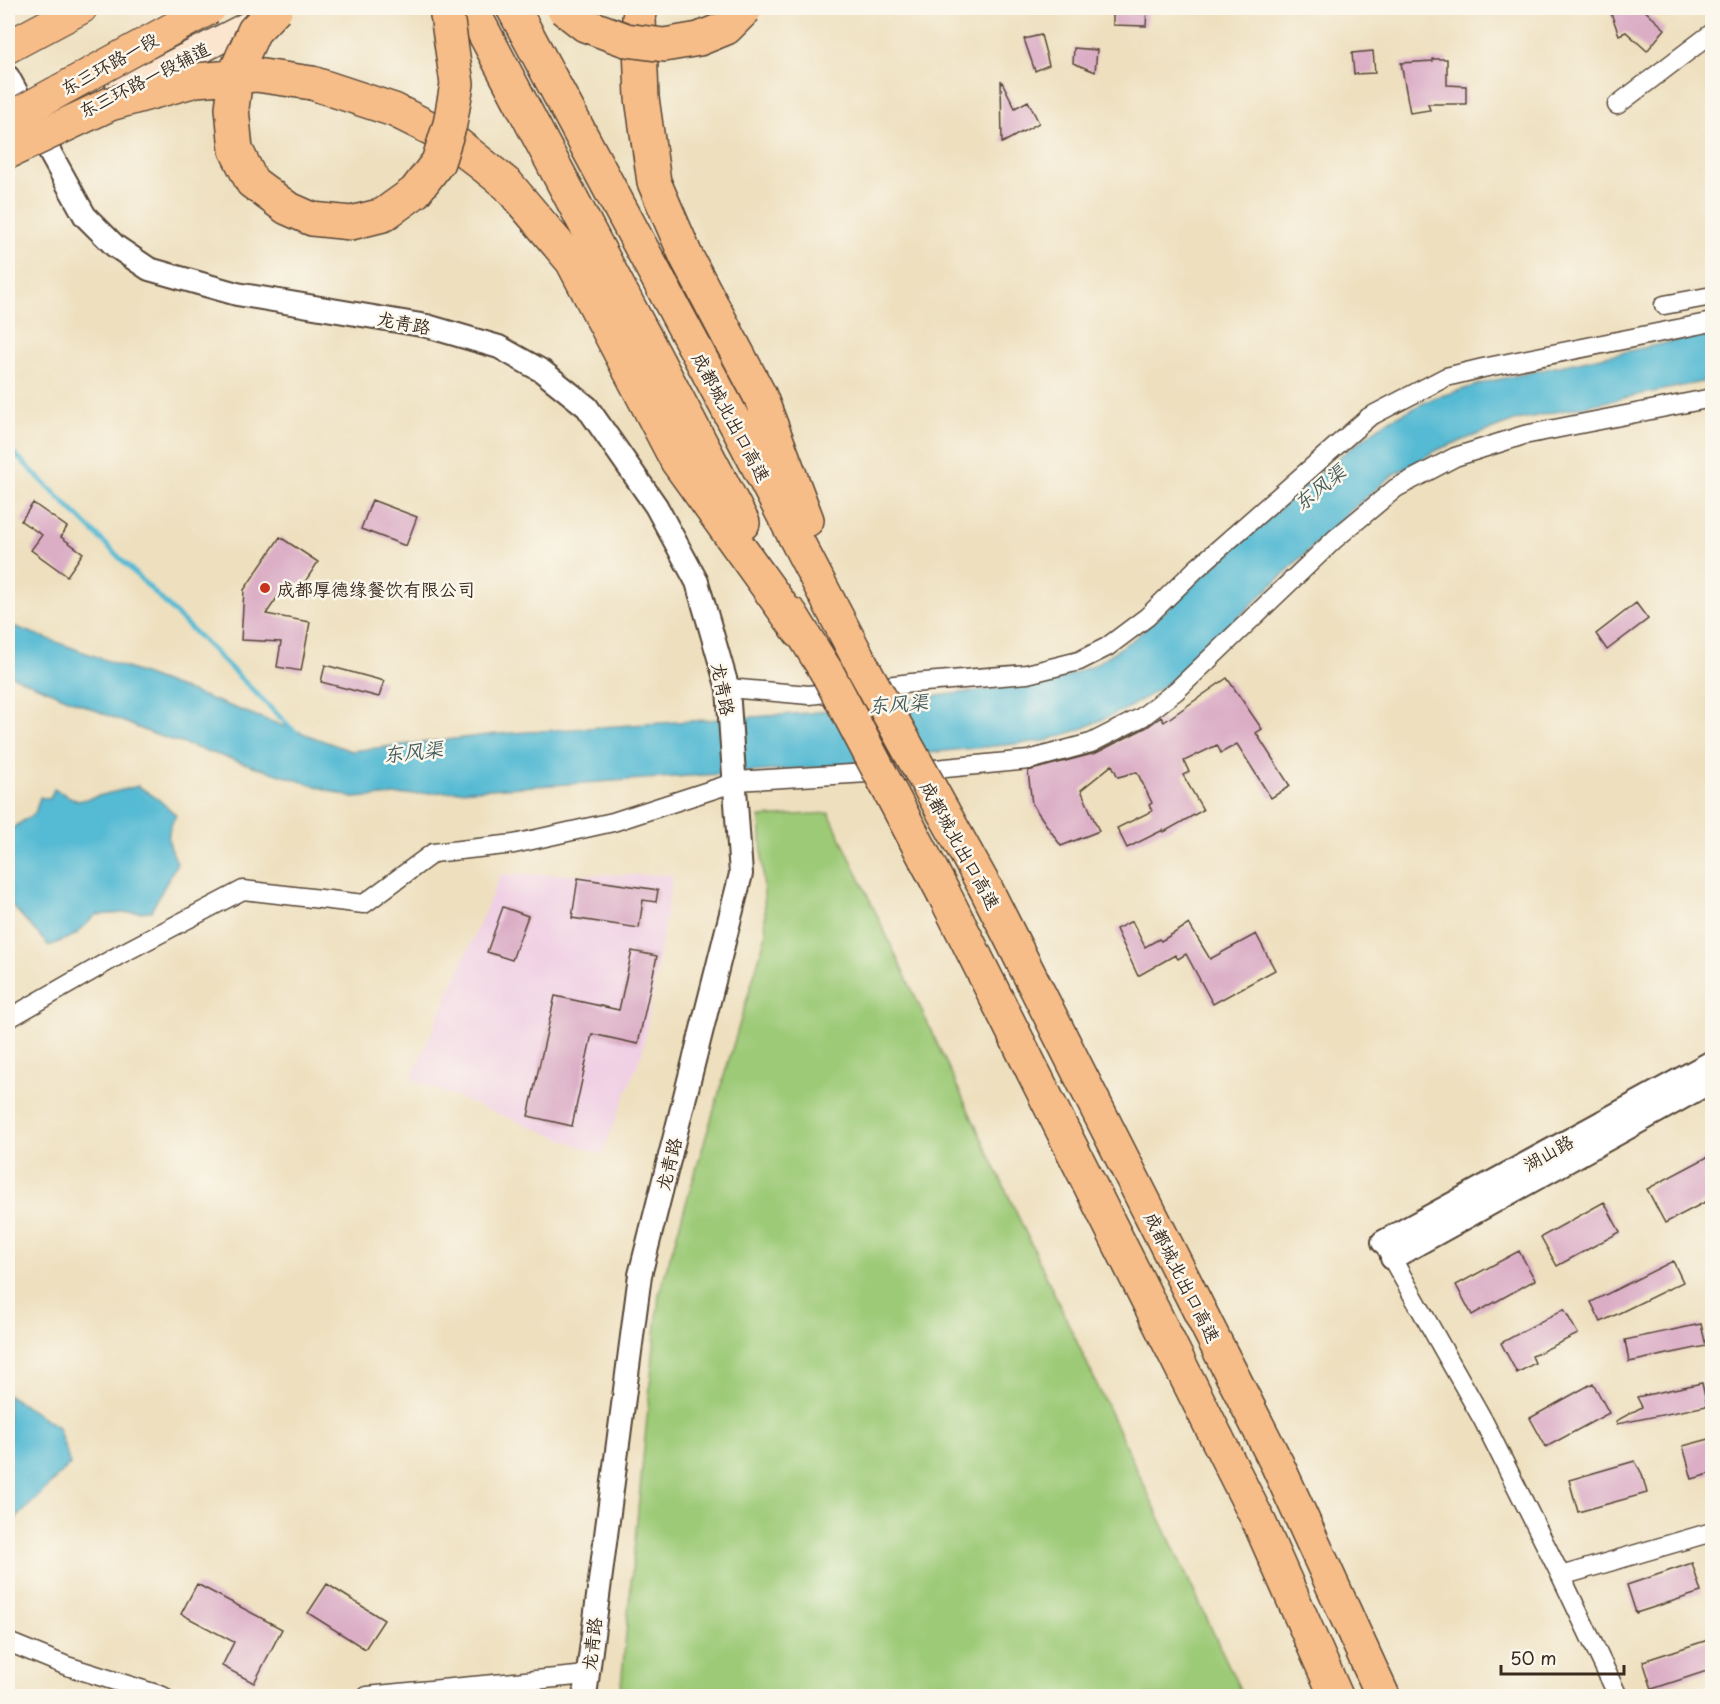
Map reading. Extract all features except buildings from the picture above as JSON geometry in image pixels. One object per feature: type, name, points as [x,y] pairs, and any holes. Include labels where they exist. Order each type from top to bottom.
[{"type":"highway","points":[[8,46],[81,8]]},
{"type":"highway","name":"东三环路一段","points":[[8,119],[210,8]]},
{"type":"highway","points":[[276,8],[254,31],[237,69],[232,108],[236,150],[252,182],[287,208],[312,219],[351,223],[383,215],[415,192],[438,162],[450,124],[457,84],[446,8]]},
{"type":"highway","name":"成都城北出口高速","points":[[471,8],[800,632],[828,674],[944,894],[1260,1524],[1336,1696]]},
{"type":"highway","name":"成都城北出口高速","points":[[513,8],[986,889],[1277,1464],[1383,1696]]},
{"type":"highway","points":[[563,8],[585,25],[626,40],[664,45],[699,39],[726,28],[746,8]]},
{"type":"highway","points":[[641,8],[639,18],[642,98],[654,182],[686,256],[760,396],[860,658]]},
{"type":"highway","points":[[8,153],[110,104],[196,80],[256,75],[312,84],[394,110],[448,137],[508,185],[572,261],[677,461],[800,632]]},
{"type":"main road","name":"东三环路一段辅道","points":[[8,153],[38,133],[283,8]]},
{"type":"street","points":[[1617,105],[1713,33]]},
{"type":"street","name":"龙青路","points":[[8,77],[85,216],[116,246],[149,269],[237,294],[427,326],[499,347],[551,378],[587,407],[656,506],[697,582],[728,689],[741,874],[640,1275],[586,1686]]},
{"type":"street","points":[[1664,305],[1713,296]]},
{"type":"street","points":[[728,689],[809,695],[912,683],[1028,674],[1079,661],[1107,646],[1148,617],[1196,569],[1369,417],[1446,377],[1712,323]]},
{"type":"street","points":[[8,1019],[121,954],[243,890],[364,904],[433,853],[514,843],[613,822],[736,781],[935,769],[1029,760],[1091,743],[1142,717],[1176,691],[1335,539],[1396,488],[1455,457],[1524,435],[1713,398]]},
{"type":"street","name":"湖山路","points":[[1388,1250],[1713,1062]]},
{"type":"street","name":"湖山路","points":[[1388,1250],[1713,1081]]},
{"type":"street","points":[[1388,1250],[1483,1420],[1618,1696]]},
{"type":"street","points":[[1561,1576],[1713,1532]]},
{"type":"street","points":[[8,1642],[67,1666],[163,1696]]},
{"type":"street","points":[[367,1696],[586,1686]]},
{"type":"shaded area","points":[[501,874],[673,875],[643,1050],[602,1155],[411,1079]]},
{"type":"green space","points":[[829,813],[1243,1696],[620,1696],[659,1294],[766,935],[760,817]]},
{"type":"water","name":"东风渠","points":[[1712,333],[1712,380],[1517,420],[1439,449],[1393,475],[1352,509],[1169,683],[1128,708],[1081,729],[1045,741],[945,751],[826,767],[353,798],[153,734],[8,674],[8,624],[351,751],[497,734],[809,713],[1058,680],[1096,664],[1134,639],[1339,457],[1386,422],[1434,398],[1491,381]]},
{"type":"water","points":[[138,786],[176,815],[170,828],[169,839],[177,863],[151,911],[96,915],[75,935],[49,946],[8,901],[8,827],[11,829],[35,813],[40,797],[50,799],[54,789],[78,801]]},
{"type":"water","points":[[8,1395],[58,1427],[70,1464],[8,1527]]},
{"type":"waterway","points":[[8,447],[296,733]]},
{"type":"place","name":"成都厚德缘餐饮有限公司","points":[[265,588]]}]
